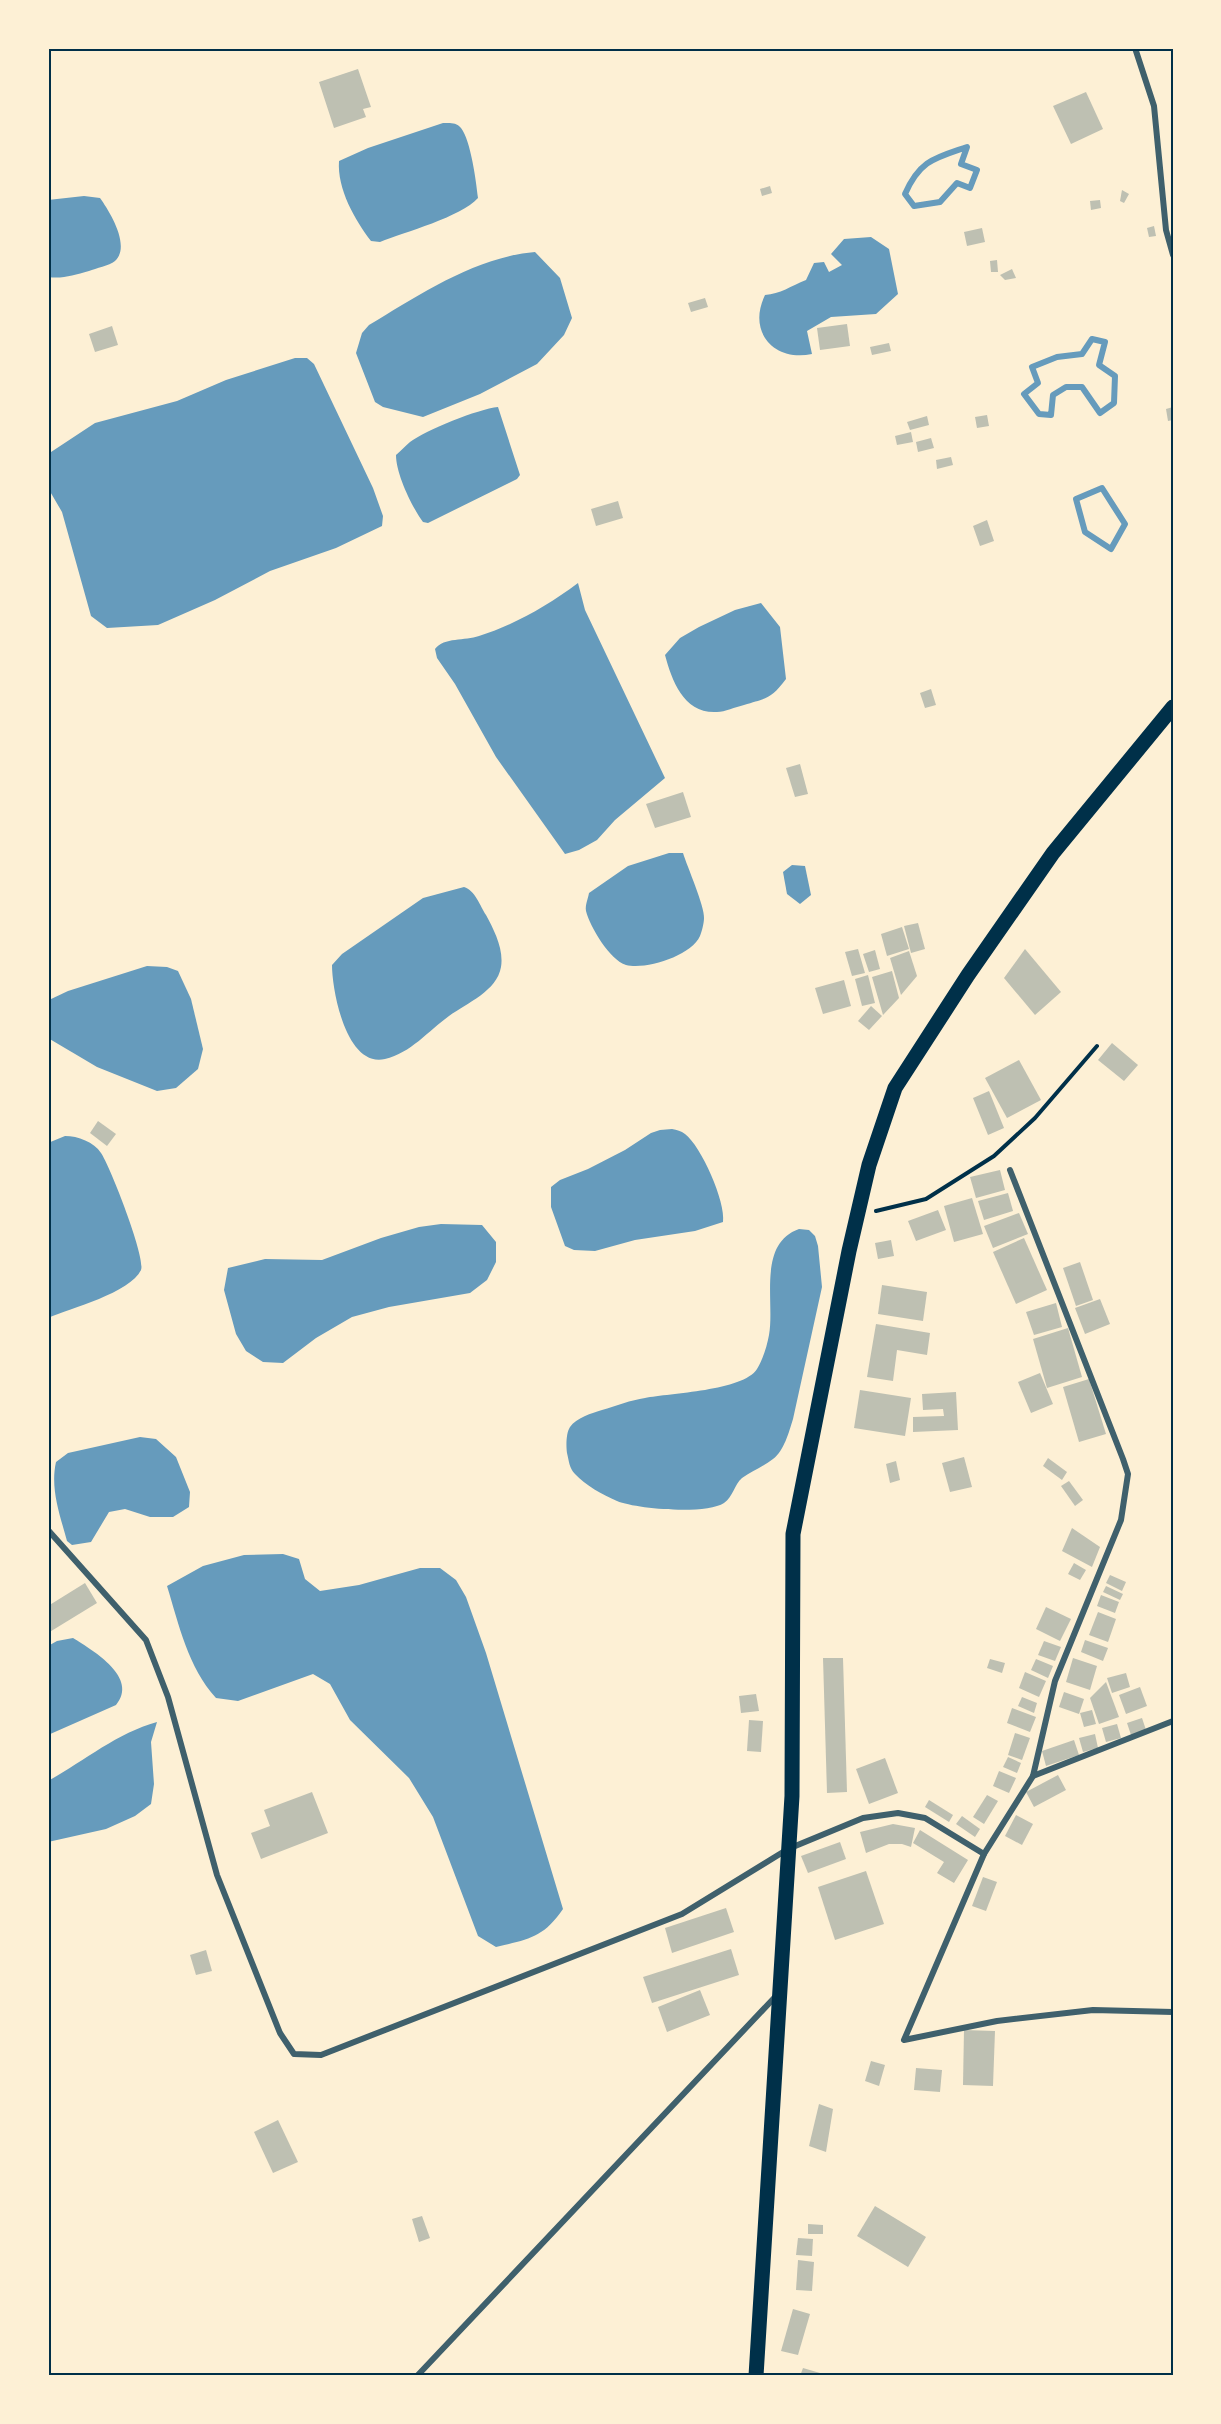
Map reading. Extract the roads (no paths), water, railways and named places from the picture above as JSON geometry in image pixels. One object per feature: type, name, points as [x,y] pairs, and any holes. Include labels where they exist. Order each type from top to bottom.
[{"type":"main road","points":[[756,2376],[792,1796],[793,1534],[869,1165],[895,1088],[968,975],[1053,854],[1173,707]]},
{"type":"street","points":[[1135,48],[1154,106],[1166,230],[1173,255]]},
{"type":"street","points":[[1010,1170],[1128,1474],[1121,1521],[1055,1681],[1033,1776],[984,1854],[904,2040],[998,2020],[1081,2012],[1173,2012]]},
{"type":"street","points":[[48,1530],[146,1641],[168,1696],[217,1875],[280,2033],[294,2054],[321,2055],[682,1914],[788,1849],[863,1818],[898,1813],[925,1818],[984,1854]]},
{"type":"street","points":[[1033,1776],[1173,1721]]},
{"type":"street","points":[[417,2376],[781,1991]]},
{"type":"water","points":[[443,123],[457,125],[465,134],[478,198],[459,211],[432,223],[380,242],[371,241],[348,204],[341,182],[339,161],[368,148]]},
{"type":"water","points":[[84,196],[100,198],[109,212],[120,238],[119,255],[115,261],[106,266],[64,277],[48,277],[48,200]]},
{"type":"water","points":[[871,237],[889,249],[898,294],[876,314],[831,317],[807,331],[812,354],[798,355],[776,349],[762,332],[759,321],[760,308],[765,295],[806,280],[814,263],[824,262],[829,272],[842,265],[831,254],[844,239]]},
{"type":"water","points":[[535,252],[560,278],[572,318],[564,335],[537,364],[480,394],[423,417],[383,407],[375,402],[356,353],[362,333],[369,325],[469,269],[513,255]]},
{"type":"water","points":[[295,358],[307,358],[314,364],[373,488],[383,516],[382,526],[336,548],[270,571],[215,600],[158,625],[107,628],[91,616],[62,512],[48,488],[48,454],[95,423],[177,401],[226,380]]},
{"type":"water","points":[[498,407],[520,475],[517,479],[428,523],[423,522],[405,490],[396,455],[410,442],[440,426]]},
{"type":"water","points":[[578,583],[585,610],[665,778],[615,820],[597,840],[579,850],[565,854],[496,757],[455,684],[437,658],[435,649],[444,643],[473,638],[506,626],[543,607]]},
{"type":"water","points":[[761,603],[780,627],[786,679],[776,691],[758,701],[720,712],[696,708],[681,694],[671,675],[665,655],[680,638],[699,627],[735,610]]},
{"type":"water","points":[[669,853],[683,853],[704,913],[700,936],[687,950],[667,960],[645,965],[626,965],[607,950],[588,918],[586,904],[589,893],[628,866]]},
{"type":"water","points":[[792,865],[805,866],[811,895],[800,904],[787,894],[783,872]]},
{"type":"water","points":[[464,887],[471,891],[477,899],[498,940],[502,960],[494,983],[488,990],[449,1016],[403,1052],[385,1059],[372,1059],[360,1052],[344,1025],[338,1008],[332,965],[342,954],[423,898]]},
{"type":"water","points":[[147,966],[167,967],[178,971],[191,999],[203,1049],[198,1069],[176,1088],[157,1091],[97,1067],[48,1038],[49,1000],[68,991]]},
{"type":"water","points":[[672,1129],[685,1134],[691,1140],[705,1162],[721,1202],[723,1222],[695,1231],[635,1240],[595,1251],[574,1250],[565,1246],[551,1207],[551,1187],[560,1180],[625,1150],[651,1133]]},
{"type":"water","points":[[65,1136],[85,1140],[101,1153],[106,1161],[133,1231],[141,1270],[135,1278],[113,1293],[48,1318],[48,1143]]},
{"type":"water","points":[[441,1224],[482,1225],[496,1242],[496,1262],[487,1280],[470,1293],[389,1307],[352,1317],[316,1338],[283,1363],[263,1362],[246,1351],[236,1334],[224,1290],[228,1268],[265,1259],[322,1260],[381,1238],[419,1227]]},
{"type":"water","points":[[799,1229],[809,1230],[815,1236],[822,1287],[793,1419],[786,1441],[777,1456],[742,1478],[724,1503],[702,1509],[671,1510],[626,1504],[600,1493],[579,1478],[570,1467],[566,1443],[570,1427],[580,1418],[640,1399],[722,1387],[749,1376],[757,1369],[769,1335],[770,1275],[773,1260],[777,1247],[786,1237]]},
{"type":"water","points":[[140,1437],[156,1439],[176,1457],[190,1492],[189,1507],[173,1517],[150,1517],[125,1509],[109,1512],[91,1542],[72,1545],[67,1541],[57,1502],[54,1482],[56,1462],[68,1453]]},
{"type":"water","points":[[283,1554],[299,1559],[305,1579],[320,1591],[359,1585],[420,1568],[440,1568],[456,1580],[466,1597],[486,1653],[563,1909],[542,1932],[496,1947],[478,1936],[433,1817],[409,1778],[350,1720],[330,1684],[313,1674],[238,1701],[216,1698],[206,1686],[191,1659],[167,1586],[203,1566],[244,1555]]},
{"type":"water","points":[[73,1638],[111,1666],[122,1685],[122,1695],[116,1705],[48,1735],[48,1646],[57,1641]]},
{"type":"water","points":[[157,1722],[151,1742],[154,1784],[151,1804],[135,1816],[106,1829],[48,1842],[48,1781],[114,1740]]},
{"type":"waterway","points":[[967,147],[961,164],[977,170],[970,188],[957,183],[940,202],[914,206],[905,194],[923,167],[937,158],[967,147]]},
{"type":"waterway","points":[[1092,339],[1105,342],[1099,365],[1115,376],[1114,403],[1100,413],[1082,387],[1066,387],[1053,395],[1051,415],[1039,414],[1024,394],[1038,383],[1032,367],[1057,357],[1082,354],[1092,339]]},
{"type":"waterway","points":[[1102,488],[1125,524],[1111,549],[1085,532],[1076,499],[1102,488]]}]
